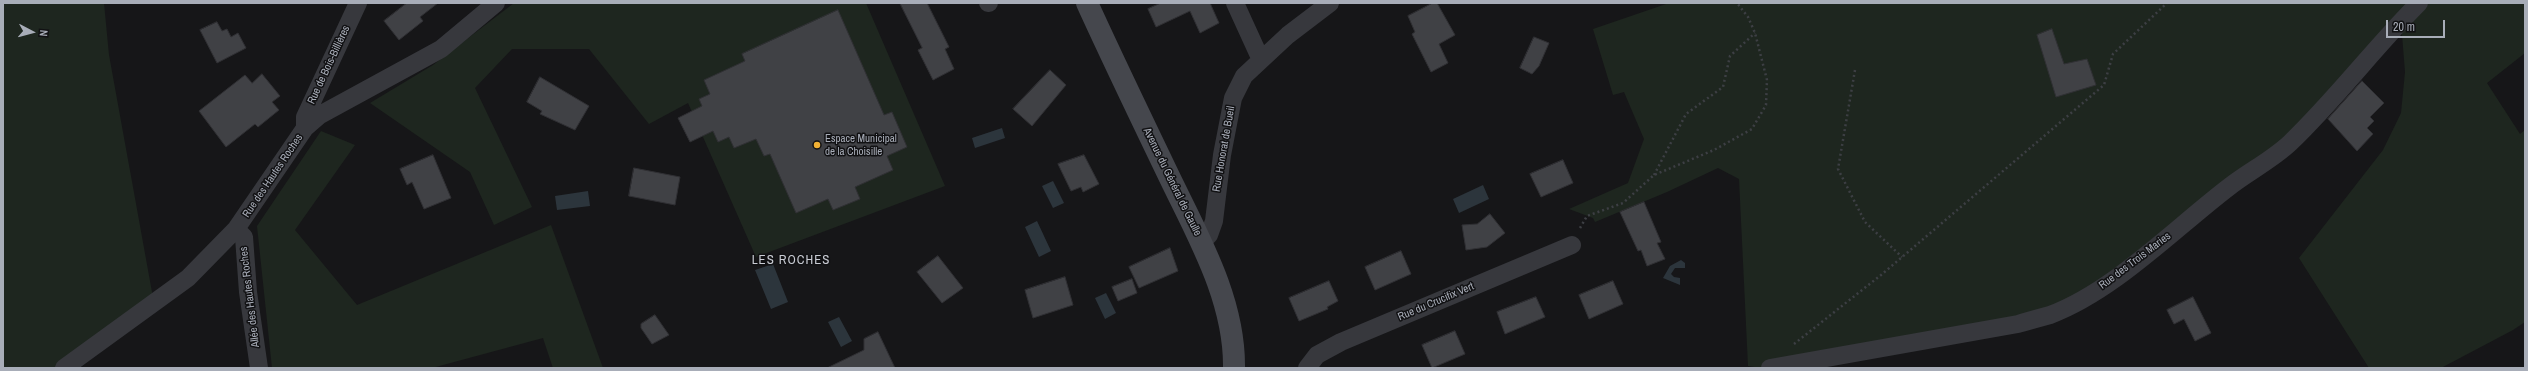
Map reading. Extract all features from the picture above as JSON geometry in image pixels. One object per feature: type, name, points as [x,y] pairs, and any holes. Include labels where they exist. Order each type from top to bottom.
[{"type":"street","name":"Rue de Bois-Billières","points":[[305,128],[306,117],[358,3]]},
{"type":"street","name":"Rue des Hautes Roches","points":[[64,368],[188,278],[236,229],[305,128],[320,115],[441,49],[496,3]]},
{"type":"street","name":"Avenue du Général de Gaulle","points":[[1086,3],[1201,243],[1221,292],[1231,335],[1234,368]]},
{"type":"street","points":[[1235,3],[1261,60]]},
{"type":"street","name":"Rue Honorat de Bueil","points":[[1201,243],[1209,235],[1214,221],[1222,155],[1233,98],[1244,76],[1288,35],[1330,3]]},
{"type":"street","name":"Rue des Trois Maries","points":[[1770,368],[2018,324],[2050,314],[2092,293],[2156,246],[2229,187],[2289,144],[2348,84],[2386,36],[2419,3]]},
{"type":"street","name":"Allée des Hautes Roches","points":[[236,229],[244,237],[248,292],[259,368]]},
{"type":"street","name":"Rue du Crucifix Vert","points":[[1307,368],[1317,355],[1341,342],[1572,245]]},
{"type":"path","points":[[1572,245],[1587,216],[1623,203],[1654,175],[1714,150],[1752,129],[1766,105],[1767,80],[1755,33],[1748,17],[1737,3]]},
{"type":"path","points":[[1788,348],[1902,257],[2104,85],[2113,54],[2167,3]]},
{"type":"path","points":[[1654,175],[1686,114],[1723,87],[1730,56],[1755,33]]},
{"type":"path","points":[[1855,70],[1838,169],[1865,222],[1902,257]]},
{"type":"shaded area","points":[[3,3],[104,3],[109,55],[154,303],[65,368],[3,368]]},
{"type":"shaded area","name":"Espace Municipal de la Choisille","points":[[514,3],[866,3],[945,186],[756,257],[688,103],[649,124],[589,49],[512,49],[475,88],[532,207],[494,225],[470,172],[370,103],[433,65]]},
{"type":"shaded area","points":[[1669,3],[2525,3],[2525,53],[2487,83],[2520,134],[2525,130],[2525,322],[2513,330],[2441,368],[2369,368],[2299,258],[2383,150],[2401,113],[2405,72],[2401,22],[2289,144],[2092,293],[1987,326],[1761,368],[1748,366],[1739,179],[1718,168],[1667,192],[1595,222],[1593,218],[1569,209],[1628,183],[1644,139],[1624,92],[1613,95],[1593,29]]},
{"type":"shaded area","points":[[1002,128],[1005,138],[975,148],[972,138]]},
{"type":"shaded area","points":[[321,131],[355,145],[295,230],[357,305],[551,225],[603,368],[553,368],[543,338],[432,368],[272,368],[257,226]]},
{"type":"shaded area","points":[[1053,181],[1064,203],[1053,208],[1042,186]]},
{"type":"shaded area","points":[[1483,185],[1489,199],[1459,213],[1453,199]]},
{"type":"shaded area","points":[[588,191],[590,206],[557,210],[555,196]]},
{"type":"shaded area","points":[[1037,221],[1051,251],[1039,257],[1025,227]]},
{"type":"shaded area","points":[[1681,260],[1685,263],[1685,268],[1675,268],[1671,274],[1674,277],[1680,278],[1680,285],[1663,278],[1670,266]]},
{"type":"shaded area","points":[[773,264],[788,302],[771,309],[755,270]]},
{"type":"shaded area","points":[[1106,293],[1116,313],[1105,319],[1095,298]]},
{"type":"shaded area","points":[[839,317],[852,341],[841,347],[828,322]]},
{"type":"building","points":[[407,3],[438,3],[420,17],[423,21],[399,40],[384,21]]},
{"type":"building","points":[[900,3],[927,3],[949,47],[945,49],[954,69],[933,80],[918,50],[922,48]]},
{"type":"building","points":[[1161,3],[1210,3],[1219,23],[1200,33],[1190,11],[1156,27],[1148,9]]},
{"type":"building","points":[[1433,3],[1437,3],[1455,35],[1439,44],[1448,63],[1431,72],[1412,34],[1415,32],[1408,16]]},
{"type":"building","points":[[838,10],[884,115],[892,112],[907,147],[887,156],[893,170],[855,187],[860,199],[833,210],[828,199],[796,213],[770,154],[764,156],[756,139],[734,148],[729,137],[718,142],[713,131],[690,142],[678,118],[702,106],[699,99],[710,94],[704,80],[745,61],[742,54]]},
{"type":"building","points":[[217,22],[222,31],[227,29],[231,37],[238,33],[246,48],[217,63],[200,30]]},
{"type":"building","points":[[2052,29],[2064,64],[2087,59],[2096,85],[2056,97],[2037,35]]},
{"type":"building","points":[[1534,37],[1549,43],[1539,66],[1532,74],[1520,68]]},
{"type":"building","points":[[1050,70],[1066,85],[1032,126],[1013,109]]},
{"type":"building","points":[[262,74],[280,96],[272,102],[279,110],[258,127],[255,124],[226,147],[199,111],[245,75],[252,83]]},
{"type":"building","points":[[540,77],[589,106],[575,130],[540,114],[542,111],[527,102]]},
{"type":"building","points":[[2362,81],[2384,103],[2370,117],[2374,121],[2367,128],[2373,134],[2357,151],[2328,119]]},
{"type":"building","points":[[433,155],[451,198],[424,209],[412,182],[407,185],[400,169]]},
{"type":"building","points":[[1084,155],[1099,184],[1083,192],[1081,187],[1071,191],[1058,164]]},
{"type":"building","points":[[1563,160],[1573,183],[1541,197],[1530,174]]},
{"type":"building","points":[[634,168],[680,177],[675,205],[629,196]]},
{"type":"building","points":[[1644,202],[1661,242],[1657,243],[1665,259],[1647,266],[1641,250],[1638,251],[1620,212]]},
{"type":"building","points":[[1490,214],[1505,233],[1487,247],[1466,250],[1462,225],[1477,224]]},
{"type":"building","points":[[1170,248],[1178,271],[1139,288],[1129,267]]},
{"type":"building","points":[[1401,251],[1411,274],[1375,290],[1365,267]]},
{"type":"building","points":[[938,256],[963,288],[942,303],[917,272]]},
{"type":"building","points":[[1065,277],[1073,305],[1033,318],[1025,290]]},
{"type":"building","points":[[1132,279],[1137,293],[1118,301],[1112,287]]},
{"type":"building","points":[[1329,281],[1338,301],[1327,307],[1328,309],[1299,321],[1289,298]]},
{"type":"building","points":[[1613,281],[1623,304],[1589,319],[1579,295]]},
{"type":"building","points":[[1536,297],[1545,317],[1505,334],[1497,312]]},
{"type":"building","points":[[2193,297],[2211,333],[2195,341],[2184,319],[2174,324],[2167,310]]},
{"type":"building","points":[[655,315],[669,335],[652,344],[641,328],[641,324]]},
{"type":"building","points":[[1455,331],[1465,354],[1432,368],[1422,345]]},
{"type":"building","points":[[878,332],[895,368],[827,368],[864,350],[864,339]]},
{"type":"place","name":"Espace Municipal de la Choisille","points":[[817,145]]},
{"type":"district","name":"LES ROCHES","points":[[791,261]]}]
